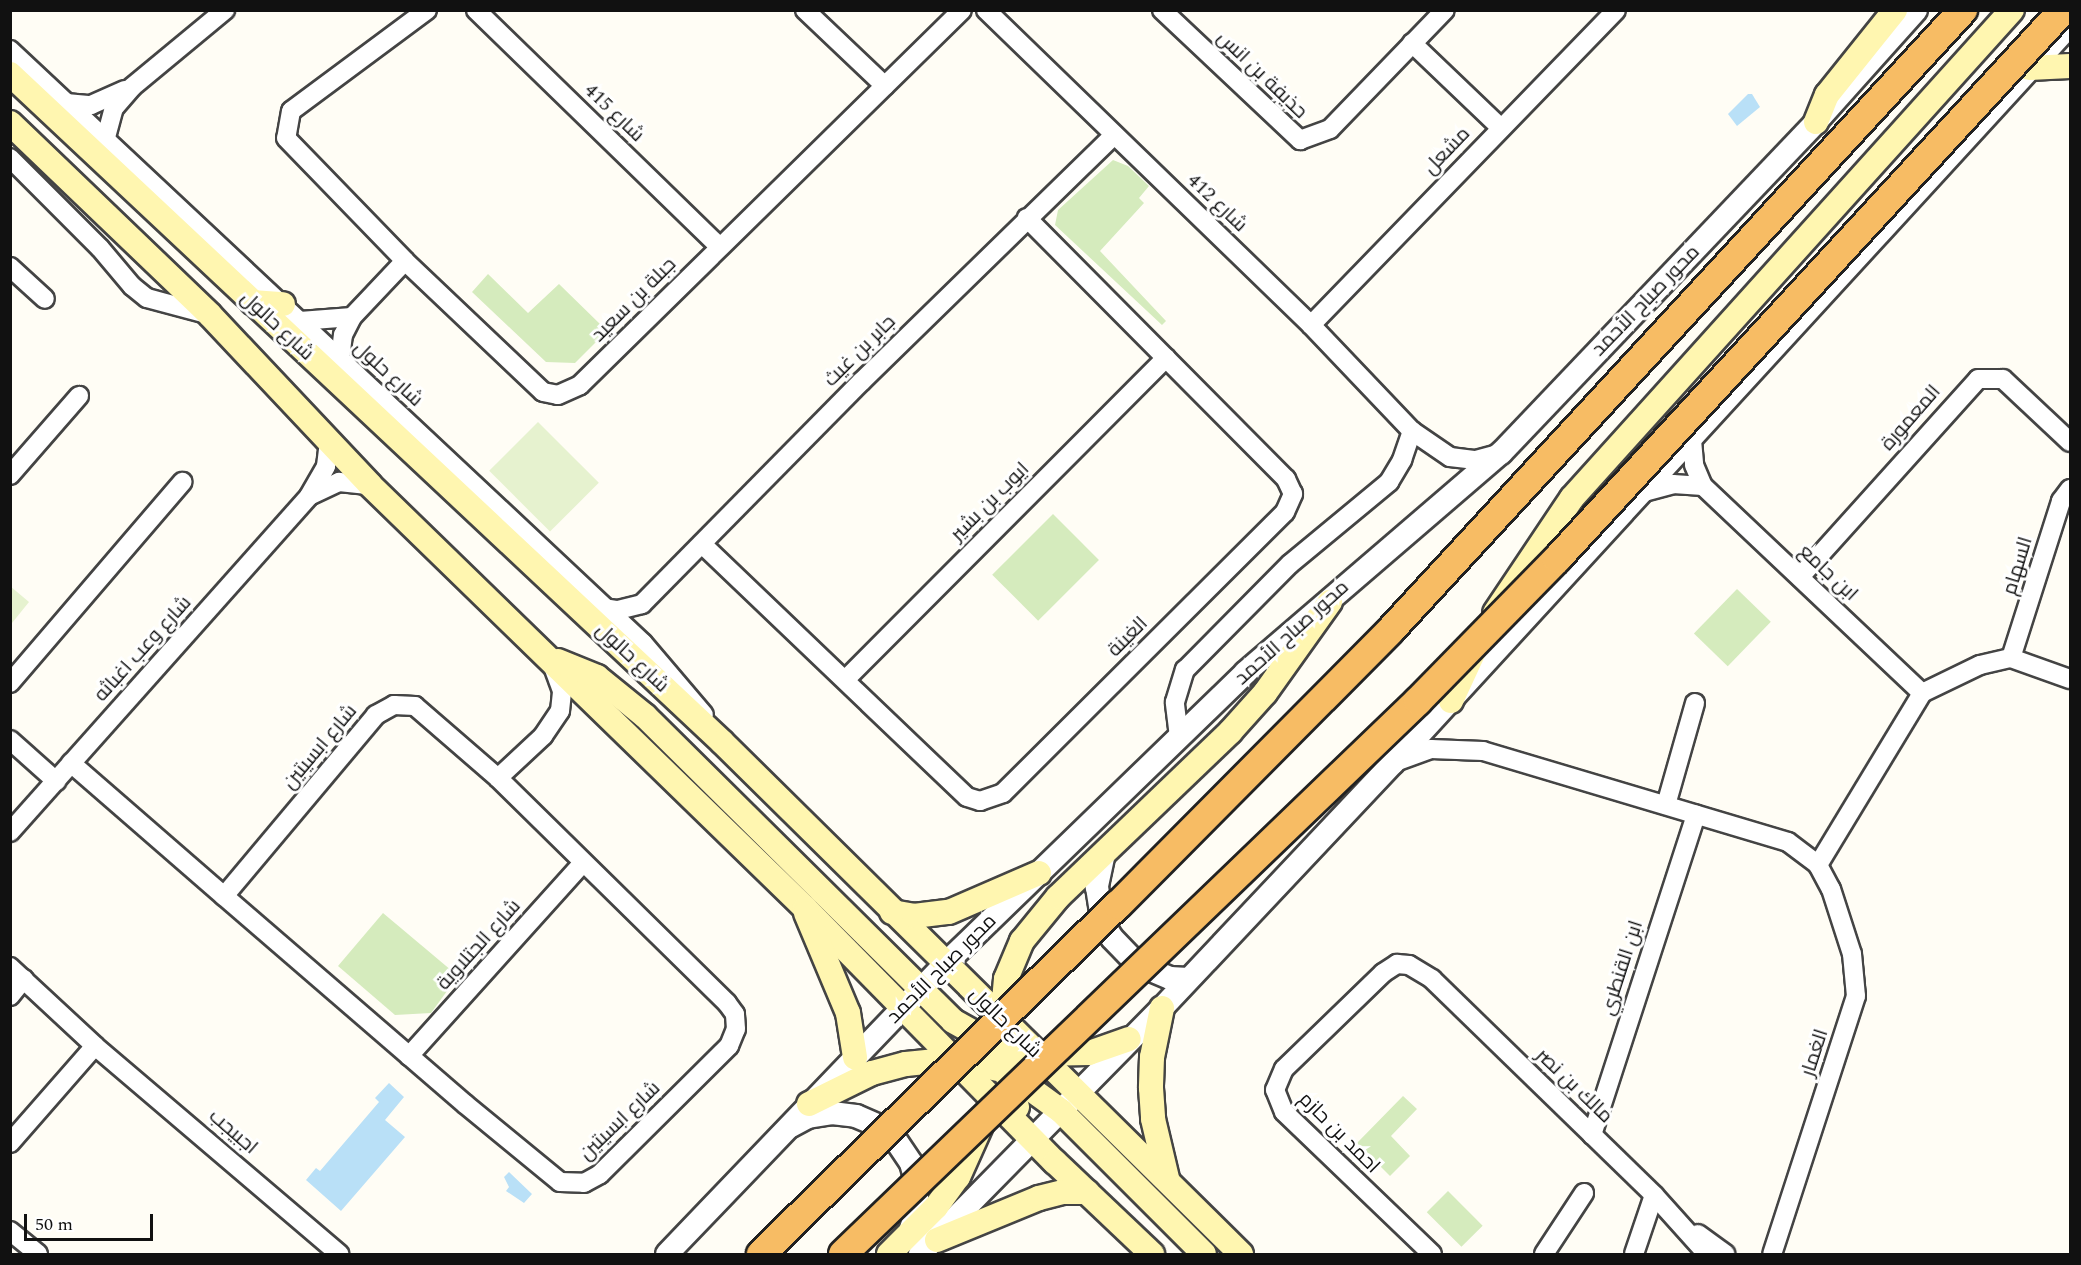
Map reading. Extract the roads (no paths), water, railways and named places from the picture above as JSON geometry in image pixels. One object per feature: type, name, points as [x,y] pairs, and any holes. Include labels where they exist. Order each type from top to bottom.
[{"type":"highway","name":"محور صباح الأحمد","points":[[760,1254],[1109,914],[1382,639],[1593,416],[1963,10]]},
{"type":"highway","points":[[843,1254],[1450,668],[1557,559],[2063,10]]},
{"type":"main road","points":[[1816,122],[1827,95],[1895,10]]},
{"type":"main road","points":[[1450,700],[1505,595],[1572,498],[2012,10]]},
{"type":"main road","points":[[2055,10],[2070,25]]},
{"type":"main road","points":[[2029,68],[2070,66]]},
{"type":"main road","name":"شارع حالول","points":[[10,74],[722,742],[944,965],[1241,1254]]},
{"type":"main road","name":"شارع حالول","points":[[10,123],[210,315],[370,485],[805,908],[989,1096],[1152,1254]]},
{"type":"main road","points":[[252,302],[291,312]]},
{"type":"main road","points":[[922,1243],[975,1144],[998,1062],[1006,979],[1022,941],[1044,912],[1237,724],[1265,693],[1330,602]]},
{"type":"main road","points":[[550,658],[597,677],[645,716],[953,1022],[976,1036]]},
{"type":"main road","points":[[892,912],[914,916],[949,912],[1039,873]]},
{"type":"main road","points":[[805,908],[848,1013],[855,1057]]},
{"type":"main road","points":[[944,965],[976,1036],[998,1062],[1061,1111],[1204,1254]]},
{"type":"main road","points":[[1162,1008],[1152,1056],[1151,1088],[1157,1140],[1167,1180]]},
{"type":"main road","points":[[810,1104],[872,1073],[906,1064],[954,1059],[998,1062],[1036,1054],[1089,1053],[1129,1039]]},
{"type":"main road","points":[[998,1062],[1012,1098],[1034,1140]]},
{"type":"main road","points":[[889,1254],[1039,1198],[1063,1192],[1087,1192]]},
{"type":"street","points":[[105,141],[114,108],[132,87],[225,10]]},
{"type":"street","name":"جبلة بن سعيد","points":[[427,10],[291,111],[286,127],[291,148],[405,261],[543,392],[558,395],[580,386],[962,10]]},
{"type":"street","name":"شارع 415","points":[[476,10],[720,247]]},
{"type":"street","points":[[805,10],[885,86]]},
{"type":"street","name":"شارع 412","points":[[986,10],[1311,325],[1412,431],[1450,457],[1476,460],[1501,453]]},
{"type":"street","name":"حذيفة بن انس","points":[[1166,12],[1299,140],[1330,129],[1445,10]]},
{"type":"street","name":"مشعل","points":[[1311,325],[1616,10]]},
{"type":"street","name":"محور صباح الأحمد","points":[[667,1254],[920,989],[1246,672],[1330,602],[1370,563],[1501,453],[1816,122],[1916,10]]},
{"type":"street","points":[[922,1243],[1034,1140],[1393,763],[1692,440],[2070,25]]},
{"type":"street","points":[[1413,42],[1501,128]]},
{"type":"street","name":"شارع حلول","points":[[10,50],[603,608],[643,643],[691,696],[722,742]]},
{"type":"street","points":[[66,103],[91,105],[132,87]]},
{"type":"street","name":"جابر بن غيث","points":[[642,604],[1114,135]]},
{"type":"street","points":[[10,158],[139,292],[163,304],[210,315]]},
{"type":"street","name":"الغينة","points":[[702,544],[847,678],[967,797],[980,801],[1003,793],[1285,512],[1293,494],[1286,479],[1028,218]]},
{"type":"street","points":[[340,359],[343,334],[352,317],[405,261]]},
{"type":"street","points":[[10,267],[45,299]]},
{"type":"street","points":[[291,312],[352,317]]},
{"type":"street","name":"ايوب بن بشير","points":[[847,678],[1166,358]]},
{"type":"street","name":"المعمورة","points":[[1800,578],[1978,379],[2003,379],[2070,438]]},
{"type":"street","points":[[10,475],[79,396]]},
{"type":"street","points":[[1179,737],[1175,702],[1185,670],[1290,564],[1389,482],[1402,460],[1412,431]]},
{"type":"street","name":"ابن جامع","points":[[1692,440],[1694,465],[1703,486],[1922,693]]},
{"type":"street","name":"شارع وعب اغباثه","points":[[10,832],[309,496],[326,466],[329,443]]},
{"type":"street","points":[[10,683],[182,482]]},
{"type":"street","name":"شارع وعب اغباثه","points":[[309,496],[339,482],[370,485]]},
{"type":"street","points":[[1644,492],[1673,484],[1703,486]]},
{"type":"street","name":"السهام","points":[[2011,658],[2061,501],[2070,489]]},
{"type":"street","points":[[603,608],[618,610],[642,604],[643,643]]},
{"type":"street","points":[[498,778],[543,736],[560,711],[562,691],[550,658]]},
{"type":"street","points":[[1818,865],[1922,693],[1980,665],[2011,658],[2070,679]]},
{"type":"street","points":[[1666,805],[1695,703]]},
{"type":"street","name":"شارع ابسيتين","points":[[71,763],[224,896],[409,1056],[551,1178],[575,1184],[600,1174],[729,1046],[736,1029],[732,1008],[582,864],[498,778],[422,709],[404,704],[385,708],[224,896]]},
{"type":"street","points":[[10,740],[56,781]]},
{"type":"street","name":"الغمار","points":[[1393,763],[1431,749],[1483,751],[1788,842],[1818,865],[1831,889],[1852,954],[1856,996],[1772,1254]]},
{"type":"street","name":"ابن القنطري","points":[[1592,1136],[1696,814]]},
{"type":"street","points":[[1104,852],[1097,887],[1098,905],[1112,938],[1137,964],[1170,978],[1188,979]]},
{"type":"street","name":"شارع الجتلاوية","points":[[409,1056],[582,864]]},
{"type":"street","name":"احمد بن حازم","points":[[1432,979],[1409,965],[1397,964],[1383,973],[1284,1069],[1275,1090],[1284,1112],[1432,1254]]},
{"type":"street","points":[[10,996],[17,974]]},
{"type":"street","name":"اجبيجب","points":[[17,974],[95,1046],[339,1254]]},
{"type":"street","name":"مالك بن نصر","points":[[1432,979],[1654,1195],[1684,1225],[1707,1254]]},
{"type":"street","points":[[10,1143],[95,1046]]},
{"type":"street","points":[[786,1129],[808,1117],[832,1113],[864,1120],[897,1142],[911,1163],[917,1186],[917,1211],[922,1243]]},
{"type":"street","points":[[1544,1254],[1584,1192]]},
{"type":"street","points":[[1634,1254],[1654,1195]]},
{"type":"street","name":"مالك بن نصر","points":[[1684,1225],[1726,1254]]},
{"type":"street","points":[[10,1231],[38,1254]]},
{"type":"water","points":[[1748,94],[1752,94],[1760,107],[1737,126],[1728,114]]},
{"type":"water","points":[[389,1083],[404,1097],[385,1120],[405,1137],[341,1211],[306,1180],[316,1168],[320,1171],[379,1102],[375,1098]]},
{"type":"water","points":[[509,1172],[532,1194],[524,1203],[506,1191],[509,1187],[504,1177]]}]
